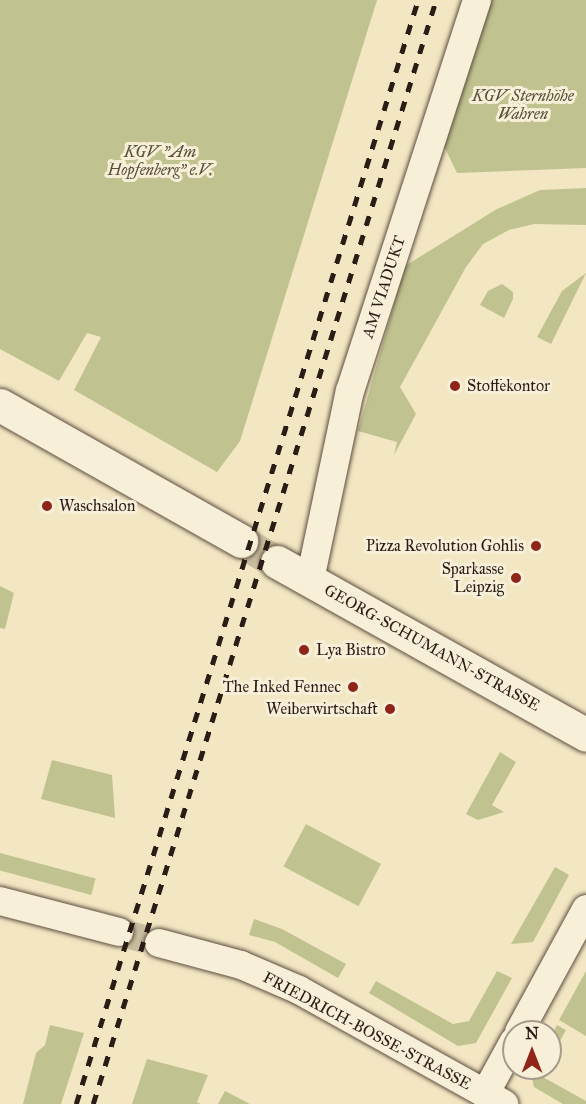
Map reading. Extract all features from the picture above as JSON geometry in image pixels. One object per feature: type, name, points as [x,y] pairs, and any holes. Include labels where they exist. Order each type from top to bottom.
[{"type":"main road","points":[[0,405],[241,541]]},
{"type":"main road","name":"GEORG-SCHUMANN-STRASSE","points":[[277,562],[586,735]]},
{"type":"street","name":"AM VIADUKT","points":[[310,580],[350,391],[477,0]]},
{"type":"street","points":[[0,901],[119,932]]},
{"type":"street","points":[[526,1020],[586,909]]},
{"type":"street","name":"FRIEDRICH-BOSSE-STRASSE","points":[[159,943],[241,965],[299,990],[494,1099]]},
{"type":"street","points":[[494,1099],[502,1076]]},
{"type":"green space","name":"KGV \"Am Hopfenberg\" e.V.","points":[[0,0],[377,0],[240,441],[217,472],[74,390],[101,337],[87,333],[59,381],[0,349]]},
{"type":"green space","name":"KGV Sternhöhe Wahren","points":[[490,0],[586,0],[586,168],[457,173],[444,146]]},
{"type":"green space","points":[[586,188],[586,225],[534,224],[509,230],[483,244],[466,267],[400,387],[416,414],[394,455],[397,442],[358,431],[405,266],[497,209],[540,190]]},
{"type":"green space","points":[[586,273],[551,344],[537,337],[562,291]]},
{"type":"green space","points":[[502,284],[513,292],[513,299],[504,318],[480,305],[488,291]]},
{"type":"green space","points":[[0,586],[14,593],[5,629],[0,628]]},
{"type":"green space","points":[[500,752],[516,762],[492,805],[504,812],[478,820],[466,814]]},
{"type":"green space","points":[[52,760],[112,775],[115,818],[41,799]]},
{"type":"green space","points":[[306,824],[381,864],[359,906],[283,866]]},
{"type":"green space","points":[[0,853],[96,879],[91,895],[0,871]]},
{"type":"green space","points":[[555,867],[569,875],[533,942],[511,944]]},
{"type":"green space","points":[[254,919],[282,929],[346,964],[338,978],[275,942],[249,935]]},
{"type":"green space","points":[[497,971],[512,978],[476,1043],[458,1046],[369,993],[376,981],[453,1024],[469,1021]]},
{"type":"green space","points":[[586,971],[586,1036],[559,1020]]},
{"type":"green space","points":[[50,1025],[84,1033],[61,1104],[23,1104],[36,1053],[45,1045]]},
{"type":"green space","points":[[147,1059],[208,1075],[197,1102],[201,1104],[132,1104]]},
{"type":"green space","points":[[532,1080],[548,1080],[586,1101],[586,1104],[563,1104],[534,1087]]},
{"type":"green space","points":[[225,1091],[250,1104],[218,1104]]},
{"type":"tunnel","points":[[241,541],[277,562]]},
{"type":"tunnel","points":[[119,932],[159,943]]},
{"type":"railway","points":[[76,1104],[418,0]]},
{"type":"railway","points":[[93,1104],[436,0]]},
{"type":"place","name":"Stoffekontor","points":[[455,386]]},
{"type":"place","name":"Waschsalon","points":[[47,506]]},
{"type":"place","name":"Pizza Revolution Gohlis","points":[[536,546]]},
{"type":"place","name":"Sparkasse Leipzig","points":[[516,578]]},
{"type":"place","name":"Lya Bistro","points":[[304,650]]},
{"type":"place","name":"The Inked Fennec","points":[[353,687]]},
{"type":"place","name":"Weiberwirtschaft","points":[[390,709]]}]
